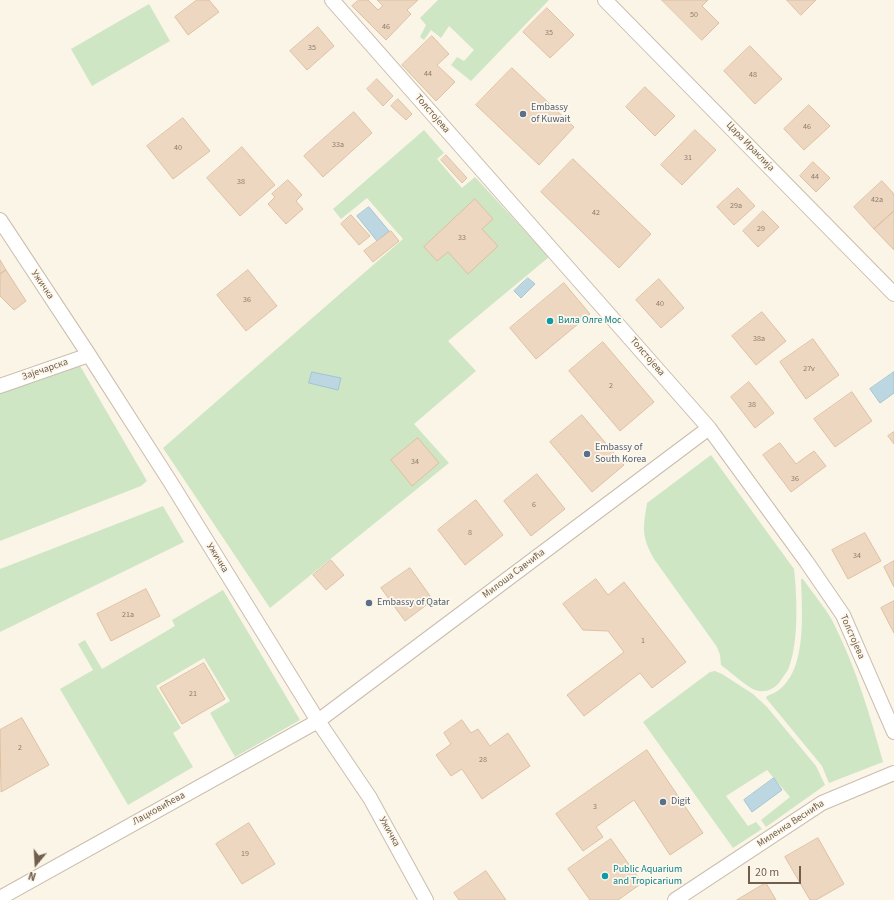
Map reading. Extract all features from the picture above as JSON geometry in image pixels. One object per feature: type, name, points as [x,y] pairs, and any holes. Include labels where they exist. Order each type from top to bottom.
[{"type":"street","name":"Толстојева","points":[[332,0],[710,428],[806,560],[843,615],[894,732]]},
{"type":"street","name":"Цара Ираклија","points":[[605,0],[894,294]]},
{"type":"street","name":"Ужичка","points":[[0,220],[171,483],[318,721],[370,798],[426,900]]},
{"type":"street","name":"Зајечарска","points":[[0,386],[89,355]]},
{"type":"street","name":"Милоша Савчића","points":[[318,721],[710,428]]},
{"type":"street","name":"Лацковићева","points":[[0,898],[318,721]]},
{"type":"street","name":"Миленка Веснића","points":[[675,900],[822,803],[894,773]]},
{"type":"green space","points":[[438,0],[549,0],[471,81],[451,65],[457,57],[464,61],[474,50],[449,26],[441,38],[431,30],[424,40],[420,37],[426,25],[420,18]]},
{"type":"green space","points":[[149,4],[170,41],[92,86],[71,49]]},
{"type":"green space","points":[[424,130],[444,153],[437,159],[462,188],[475,177],[549,257],[448,341],[476,371],[414,424],[449,463],[270,608],[163,448],[403,239],[367,198],[341,219],[333,209]]},
{"type":"green space","points":[[79,364],[147,481],[141,486],[0,541],[0,392]]},
{"type":"green space","points":[[711,455],[794,569],[796,592],[796,632],[792,656],[788,670],[779,683],[767,691],[755,690],[721,665],[717,647],[654,559],[645,538],[644,526],[647,503]]},
{"type":"green space","points":[[163,506],[184,542],[0,632],[0,569]]},
{"type":"green space","points":[[801,579],[803,579],[827,612],[842,641],[862,692],[883,762],[829,783],[822,766],[766,698],[767,696],[781,689],[790,677],[796,662],[802,628]]},
{"type":"green space","points":[[223,590],[300,720],[235,757],[210,713],[230,701],[204,658],[156,686],[181,728],[173,733],[193,767],[128,805],[60,689],[93,670],[78,644],[85,640],[102,669],[175,626],[172,620]]},
{"type":"green space","points":[[715,671],[753,694],[767,707],[816,766],[825,785],[766,827],[761,820],[790,797],[767,770],[726,796],[748,826],[756,822],[762,829],[733,848],[643,722],[710,672]]},
{"type":"water","points":[[369,207],[389,231],[377,241],[357,216]]},
{"type":"water","points":[[528,278],[535,284],[521,298],[514,291]]},
{"type":"water","points":[[312,372],[341,378],[338,390],[309,383]]},
{"type":"water","points":[[894,372],[894,393],[880,403],[870,389]]},
{"type":"water","points":[[774,778],[782,790],[752,812],[744,800]]},
{"type":"building","points":[[197,0],[209,0],[219,12],[188,35],[175,17]]},
{"type":"building","points":[[359,0],[368,0],[378,10],[383,6],[377,0],[418,0],[407,10],[411,14],[386,40],[352,6]]},
{"type":"building","points":[[662,0],[708,0],[702,6],[719,23],[702,40]]},
{"type":"building","points":[[787,0],[816,0],[801,15]]},
{"type":"building","points":[[547,8],[574,35],[550,58],[523,32]]},
{"type":"building","points":[[318,27],[334,46],[307,70],[290,51]]},
{"type":"building","points":[[432,36],[449,54],[437,65],[455,82],[436,101],[402,65]]},
{"type":"building","points":[[750,46],[782,79],[755,104],[724,71]]},
{"type":"building","name":"Embassy of Kuwait","points":[[512,68],[574,127],[539,165],[476,105]]},
{"type":"building","points":[[377,79],[393,96],[383,106],[367,89]]},
{"type":"building","points":[[645,87],[675,116],[655,136],[626,107]]},
{"type":"building","points":[[398,99],[412,114],[406,120],[391,106]]},
{"type":"building","points":[[809,105],[830,126],[804,150],[784,129]]},
{"type":"building","points":[[354,112],[372,133],[323,177],[304,156]]},
{"type":"building","points":[[183,118],[210,151],[173,179],[147,146]]},
{"type":"building","points":[[695,130],[716,150],[682,185],[661,165]]},
{"type":"building","points":[[242,147],[275,185],[240,216],[207,178]]},
{"type":"building","points":[[446,155],[467,178],[462,183],[441,160]]},
{"type":"building","points":[[573,159],[651,234],[619,268],[541,192]]},
{"type":"building","points":[[813,162],[830,178],[816,192],[800,176]]},
{"type":"building","points":[[288,180],[302,195],[296,201],[303,209],[286,224],[268,204],[275,197],[272,194]]},
{"type":"building","points":[[882,181],[894,194],[894,211],[874,229],[854,207]]},
{"type":"building","points":[[738,188],[755,206],[734,225],[717,207]]},
{"type":"building","points":[[475,199],[493,219],[482,229],[498,246],[468,274],[448,252],[437,261],[424,247]]},
{"type":"building","points":[[763,211],[779,227],[758,247],[743,231]]},
{"type":"building","points":[[894,211],[894,250],[874,229]]},
{"type":"building","points":[[351,215],[370,236],[359,245],[341,224]]},
{"type":"building","points":[[391,231],[399,241],[373,262],[364,251]]},
{"type":"building","points":[[0,260],[6,270],[0,274]]},
{"type":"building","points":[[6,270],[26,301],[14,310],[0,296],[0,274]]},
{"type":"building","points":[[248,270],[277,306],[246,331],[217,295]]},
{"type":"building","points":[[659,279],[684,308],[661,328],[636,300]]},
{"type":"building","name":"Вила Олге Мос","points":[[564,283],[590,314],[536,359],[510,328]]},
{"type":"building","points":[[762,312],[786,341],[756,365],[732,336]]},
{"type":"building","points":[[813,339],[839,375],[806,399],[780,362]]},
{"type":"building","points":[[603,342],[654,402],[620,431],[569,371]]},
{"type":"building","points":[[749,382],[774,413],[755,428],[731,397]]},
{"type":"building","points":[[852,392],[872,421],[835,447],[814,419]]},
{"type":"building","name":"Embassy of South Korea","points":[[582,415],[624,465],[592,492],[550,442]]},
{"type":"building","points":[[894,432],[894,444],[888,436]]},
{"type":"building","points":[[418,438],[439,463],[412,486],[391,460]]},
{"type":"building","points":[[780,443],[796,464],[814,451],[826,466],[791,492],[763,455]]},
{"type":"building","points":[[537,474],[565,509],[531,536],[504,501]]},
{"type":"building","points":[[476,500],[503,535],[465,565],[438,530]]},
{"type":"building","points":[[865,533],[881,561],[848,579],[832,550]]},
{"type":"building","points":[[331,560],[344,575],[326,590],[313,575]]},
{"type":"building","points":[[894,561],[894,587],[884,567]]},
{"type":"building","points":[[410,568],[433,600],[405,621],[381,588]]},
{"type":"building","points":[[596,579],[608,595],[624,582],[686,662],[652,688],[640,673],[584,716],[567,695],[624,652],[608,631],[583,630],[563,604]]},
{"type":"building","points":[[146,589],[160,616],[111,641],[97,614]]},
{"type":"building","points":[[894,601],[894,633],[881,608]]},
{"type":"building","points":[[204,663],[225,699],[182,724],[160,688]]},
{"type":"building","points":[[22,718],[49,765],[1,792],[0,730]]},
{"type":"building","points":[[462,720],[471,733],[478,729],[490,746],[508,733],[530,766],[482,799],[462,769],[451,776],[436,755],[451,744],[444,733]]},
{"type":"building","points":[[647,750],[703,833],[670,855],[634,800],[596,827],[603,837],[583,851],[556,814]]},
{"type":"building","points":[[249,823],[275,864],[242,884],[216,844]]},
{"type":"building","points":[[818,838],[844,884],[816,900],[810,900],[785,857]]},
{"type":"building","name":"Public Aquarium and Tropicarium","points":[[611,839],[642,883],[618,900],[590,900],[568,869]]},
{"type":"building","points":[[486,871],[506,900],[459,900],[454,893]]},
{"type":"building","points":[[766,883],[776,900],[737,900]]},
{"type":"place","name":"Embassy of Kuwait","points":[[523,114]]},
{"type":"place","name":"Вила Олге Мос","points":[[550,321]]},
{"type":"place","name":"Embassy of South Korea","points":[[587,454]]},
{"type":"place","name":"Embassy of Qatar","points":[[369,603]]},
{"type":"place","name":"Digit","points":[[663,802]]},
{"type":"place","name":"Public Aquarium and Tropicarium","points":[[605,876]]}]
